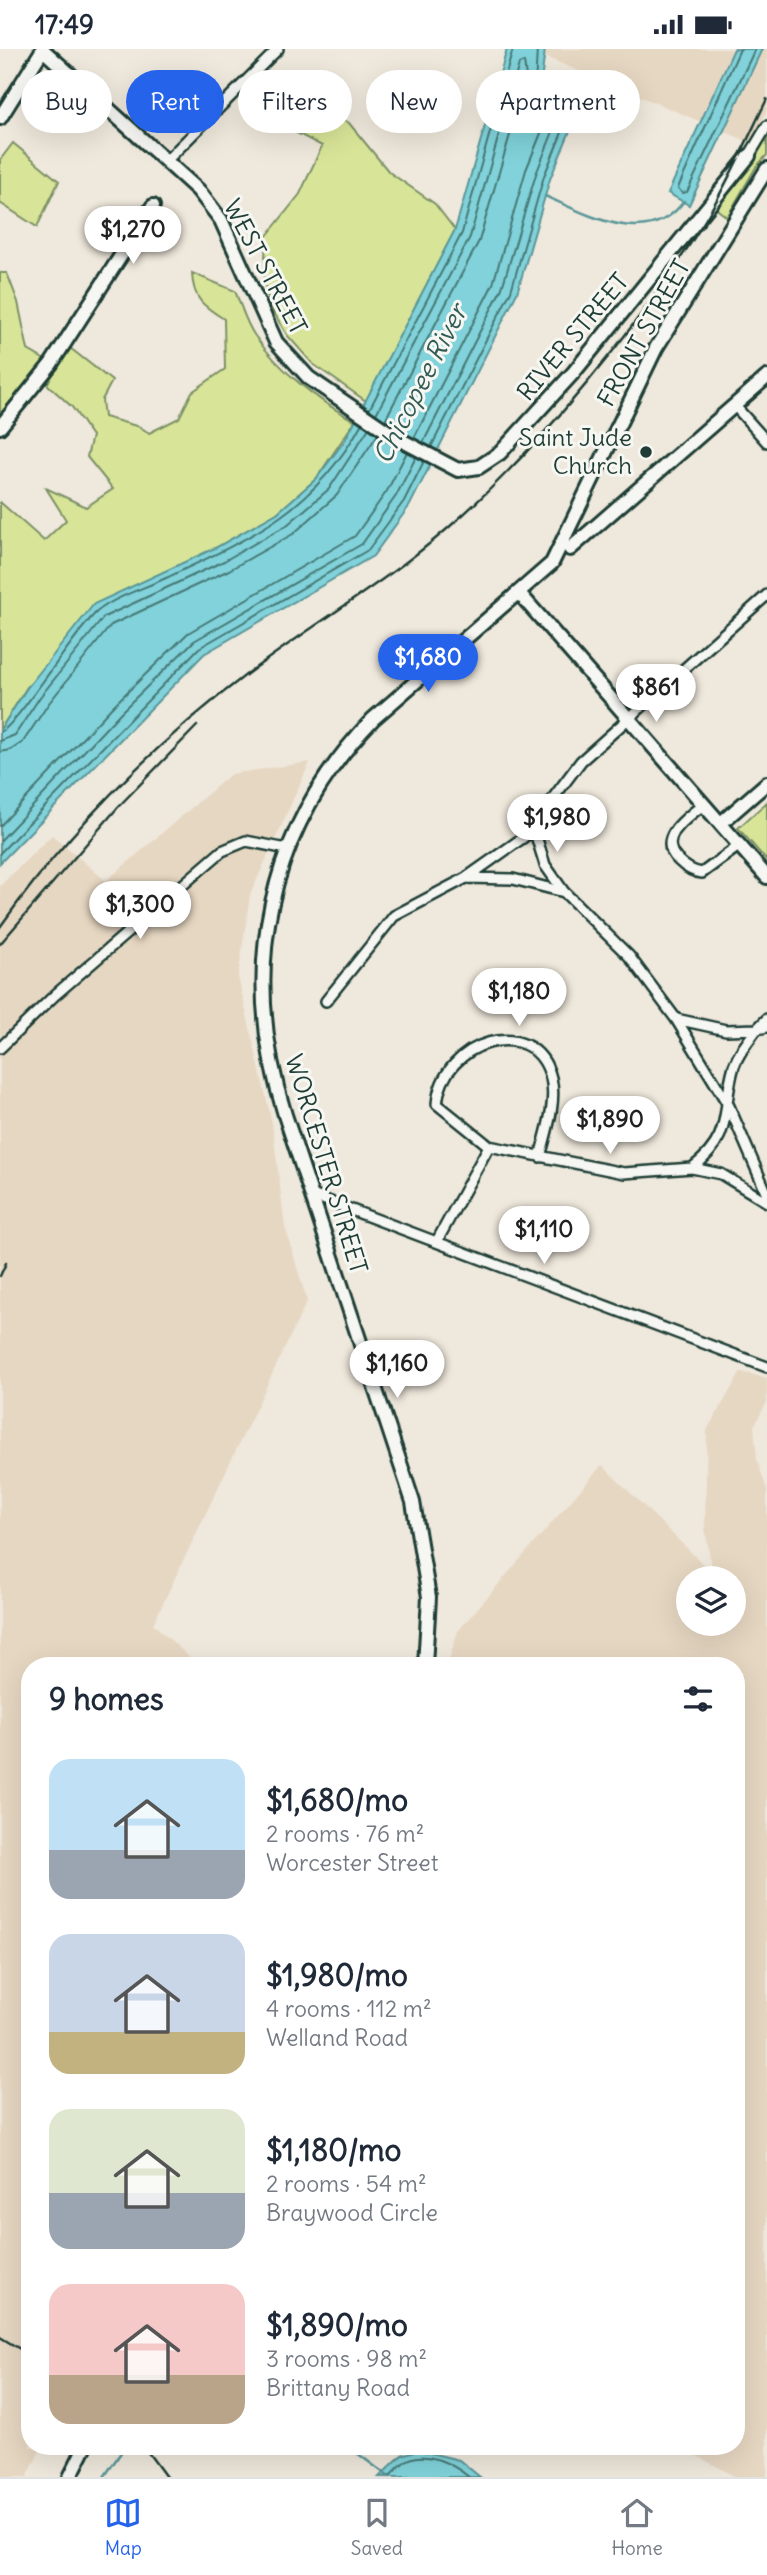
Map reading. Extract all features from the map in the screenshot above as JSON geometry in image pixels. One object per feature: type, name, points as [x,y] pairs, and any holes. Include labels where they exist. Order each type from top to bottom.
[{"type":"main road","name":"WEST STREET","points":[[43,49],[198,190],[221,220],[276,342],[309,378],[397,437]]},
{"type":"main road","points":[[0,118],[43,49]]},
{"type":"main road","name":"RIVER STREET","points":[[397,437],[453,469],[469,470],[484,465],[500,453],[582,362],[749,156]]},
{"type":"main road","name":"FRONT STREET","points":[[552,563],[656,348],[767,169]]},
{"type":"main road","points":[[0,427],[51,364],[153,206]]},
{"type":"main road","points":[[570,549],[767,377]]},
{"type":"main road","name":"WORCESTER STREET","points":[[426,1657],[429,1597],[413,1502],[277,1089],[263,1000],[262,966],[267,921],[288,849],[313,797],[361,732],[552,563]]},
{"type":"main road","points":[[519,593],[767,877]]},
{"type":"main road","points":[[721,823],[767,783]]},
{"type":"main road","points":[[70,2477],[81,2455]]},
{"type":"street","points":[[166,161],[278,49]]},
{"type":"street","points":[[749,156],[767,126]]},
{"type":"street","points":[[735,406],[767,442]]},
{"type":"street","points":[[326,1001],[394,916],[466,878],[524,837],[581,761],[767,595]]},
{"type":"street","points":[[704,804],[672,834],[670,849],[673,855],[689,869],[702,873],[740,845]]},
{"type":"street","points":[[533,826],[545,866],[564,892],[629,956],[676,1019],[729,1106],[767,1194]]},
{"type":"street","points":[[0,1048],[55,995],[222,851],[246,841],[288,849]]},
{"type":"street","points":[[466,878],[513,879],[564,892]]},
{"type":"street","points":[[676,1019],[726,1030],[762,1028]]},
{"type":"street","points":[[692,1168],[713,1148],[729,1106],[735,1064],[767,1019]]},
{"type":"street","points":[[540,1157],[548,1127],[552,1090],[551,1077],[543,1062],[530,1049],[510,1041],[490,1041],[469,1049],[444,1081],[437,1104],[441,1110],[489,1146],[540,1157],[624,1173],[692,1168],[722,1174],[767,1202]]},
{"type":"street","points":[[437,1241],[489,1146]]},
{"type":"street","points":[[312,1195],[767,1367]]},
{"type":"shaded area","points":[[545,49],[767,49],[767,110],[752,143],[640,96],[640,70],[577,70],[543,56]]},
{"type":"shaded area","points":[[310,762],[250,895],[238,977],[272,1123],[285,1227],[307,1301],[153,1624],[190,1657],[21,1657],[21,2455],[38,2455],[27,2477],[0,2477],[0,886],[52,835],[106,881],[231,774]]},
{"type":"shaded area","points":[[741,1372],[767,1378],[767,1402],[754,1426],[757,1460],[767,1490],[767,2477],[736,2477],[696,2455],[745,2455],[745,1657],[450,1657],[458,1631],[602,1465],[705,1566],[676,1566],[676,1636],[746,1636],[746,1566],[712,1566],[705,1529],[707,1430]]},
{"type":"green space","points":[[352,127],[389,172],[435,204],[455,230],[366,401],[313,364],[287,335],[271,308],[264,282],[266,237],[300,194],[322,146],[297,133],[352,133]]},
{"type":"green space","points":[[767,136],[767,155],[756,167],[727,217],[714,207]]},
{"type":"green space","points":[[13,143],[59,181],[37,227],[0,203],[0,160]]},
{"type":"green space","points":[[0,273],[7,273],[18,302],[28,350],[45,360],[0,416]]},
{"type":"green space","points":[[192,273],[235,291],[252,331],[276,361],[314,395],[355,421],[316,479],[277,513],[217,547],[27,687],[0,730],[0,502],[44,541],[66,520],[46,488],[86,507],[113,489],[87,457],[92,436],[72,407],[47,384],[70,348],[112,381],[102,400],[104,417],[140,427],[149,433],[179,418],[192,392],[225,369],[224,319],[200,301],[194,289]]},
{"type":"green space","points":[[767,802],[767,861],[738,828]]},
{"type":"water","points":[[507,49],[545,49],[543,70],[501,70]]},
{"type":"water","points":[[734,49],[762,49],[689,205],[668,193]]},
{"type":"water","name":"Chicopee River","points":[[483,133],[569,133],[550,179],[517,293],[410,505],[373,556],[204,654],[0,863],[0,730],[27,688],[94,604],[217,547],[277,513],[316,479],[345,440],[455,230]]},
{"type":"water","points":[[402,2455],[438,2455],[459,2460],[480,2477],[379,2477]]},
{"type":"waterway","points":[[545,196],[599,219],[636,226],[654,224],[670,216],[684,201]]},
{"type":"waterway","points":[[104,2477],[119,2455]]},
{"type":"waterway","points":[[360,2455],[389,2477]]},
{"type":"railway","points":[[0,927],[83,823],[178,730],[247,674],[423,549],[517,462],[586,384],[650,302],[704,222],[767,99]]},
{"type":"railway","points":[[0,944],[119,806],[197,726]]},
{"type":"railway","points":[[0,1276],[6,1263]]},
{"type":"railway","points":[[0,2337],[21,2350]]},
{"type":"railway","points":[[150,2455],[166,2477]]},
{"type":"place","name":"Saint Jude Church","points":[[646,452]]}]
